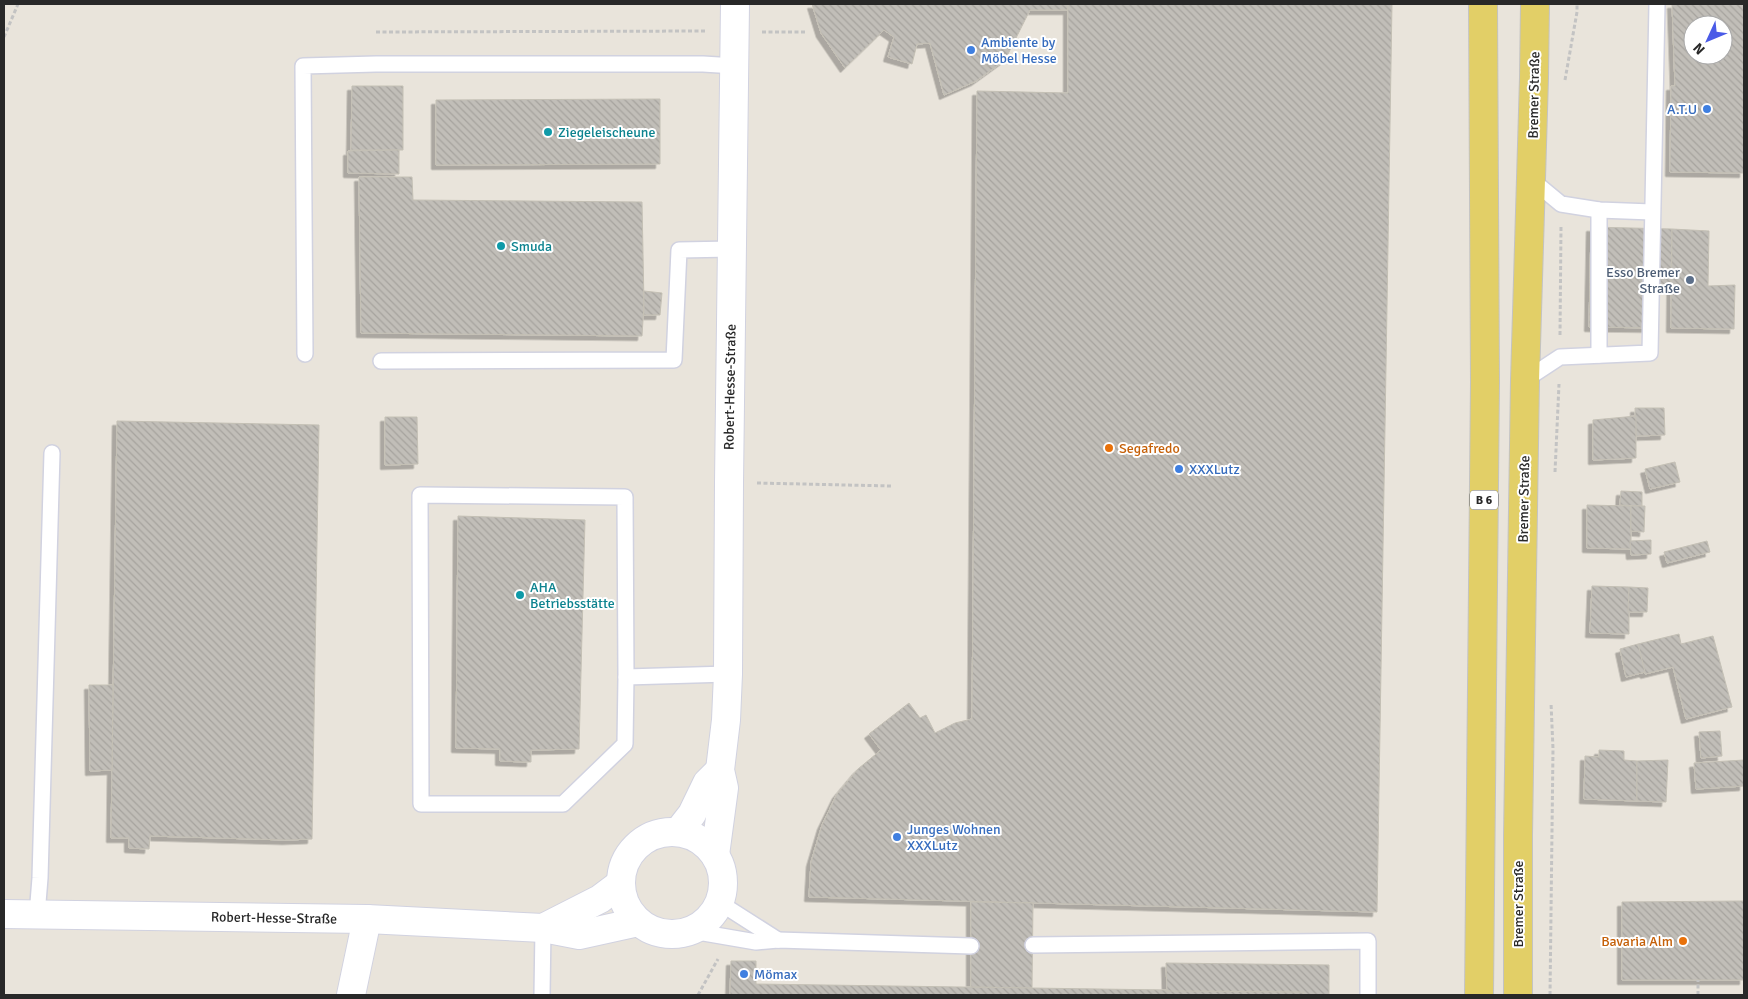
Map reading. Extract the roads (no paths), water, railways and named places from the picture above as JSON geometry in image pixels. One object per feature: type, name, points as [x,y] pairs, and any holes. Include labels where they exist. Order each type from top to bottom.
[{"type":"main road","name":"B 6","points":[[1479,995],[1485,382],[1483,4]]},
{"type":"main road","name":"Bremer Straße","points":[[1518,995],[1518,836],[1525,380],[1532,180],[1535,4]]},
{"type":"street","name":"Robert-Hesse-Straße","points":[[715,855],[724,788],[720,770],[726,720],[728,674],[732,249],[736,66],[735,4]]},
{"type":"street","points":[[678,832],[692,814],[707,783],[720,770]]},
{"type":"street","points":[[678,832],[693,836],[705,844],[715,855],[722,870],[724,887],[720,903],[713,915],[704,924],[692,931],[678,935],[664,934],[650,930],[638,922],[629,912],[620,884],[623,867],[631,851],[645,840],[661,833],[678,832]]},
{"type":"street","name":"Robert-Hesse-Straße","points":[[543,928],[600,899],[620,884]]},
{"type":"street","name":"Robert-Hesse-Straße","points":[[4,914],[367,919],[543,928],[579,934],[638,922]]},
{"type":"street","points":[[351,995],[367,919]]},
{"type":"lane","points":[[1525,380],[1560,357],[1650,353],[1657,4]]},
{"type":"lane","points":[[305,354],[303,66],[376,64],[703,64],[736,66]]},
{"type":"lane","points":[[1532,180],[1561,204],[1599,210],[1652,212]]},
{"type":"lane","points":[[1599,210],[1599,355]]},
{"type":"lane","points":[[381,361],[674,360],[679,250],[732,249]]},
{"type":"lane","points":[[37,914],[40,878],[52,453]]},
{"type":"lane","points":[[420,495],[625,497],[626,677],[625,744],[563,804],[421,804],[420,495]]},
{"type":"lane","points":[[626,677],[728,674]]},
{"type":"lane","points":[[720,903],[778,940]]},
{"type":"lane","points":[[542,995],[543,928]]},
{"type":"lane","points":[[692,931],[756,942],[778,940],[971,946]]},
{"type":"lane","points":[[1033,945],[1368,941],[1368,995]]},
{"type":"place","name":"Ambiente by Möbel Hesse","points":[[971,50]]},
{"type":"place","name":"A.T.U","points":[[1707,109]]},
{"type":"place","name":"Ziegeleischeune","points":[[548,132]]},
{"type":"place","name":"Smuda","points":[[501,246]]},
{"type":"place","name":"Esso Bremer Straße","points":[[1690,280]]},
{"type":"place","name":"Segafredo","points":[[1109,448]]},
{"type":"place","name":"XXXLutz","points":[[1179,469]]},
{"type":"place","name":"AHA Betriebsstätte","points":[[520,595]]},
{"type":"place","name":"Junges Wohnen XXXLutz","points":[[897,837]]},
{"type":"place","name":"Bavaria Alm","points":[[1683,941]]},
{"type":"place","name":"Mömax","points":[[744,974]]}]
